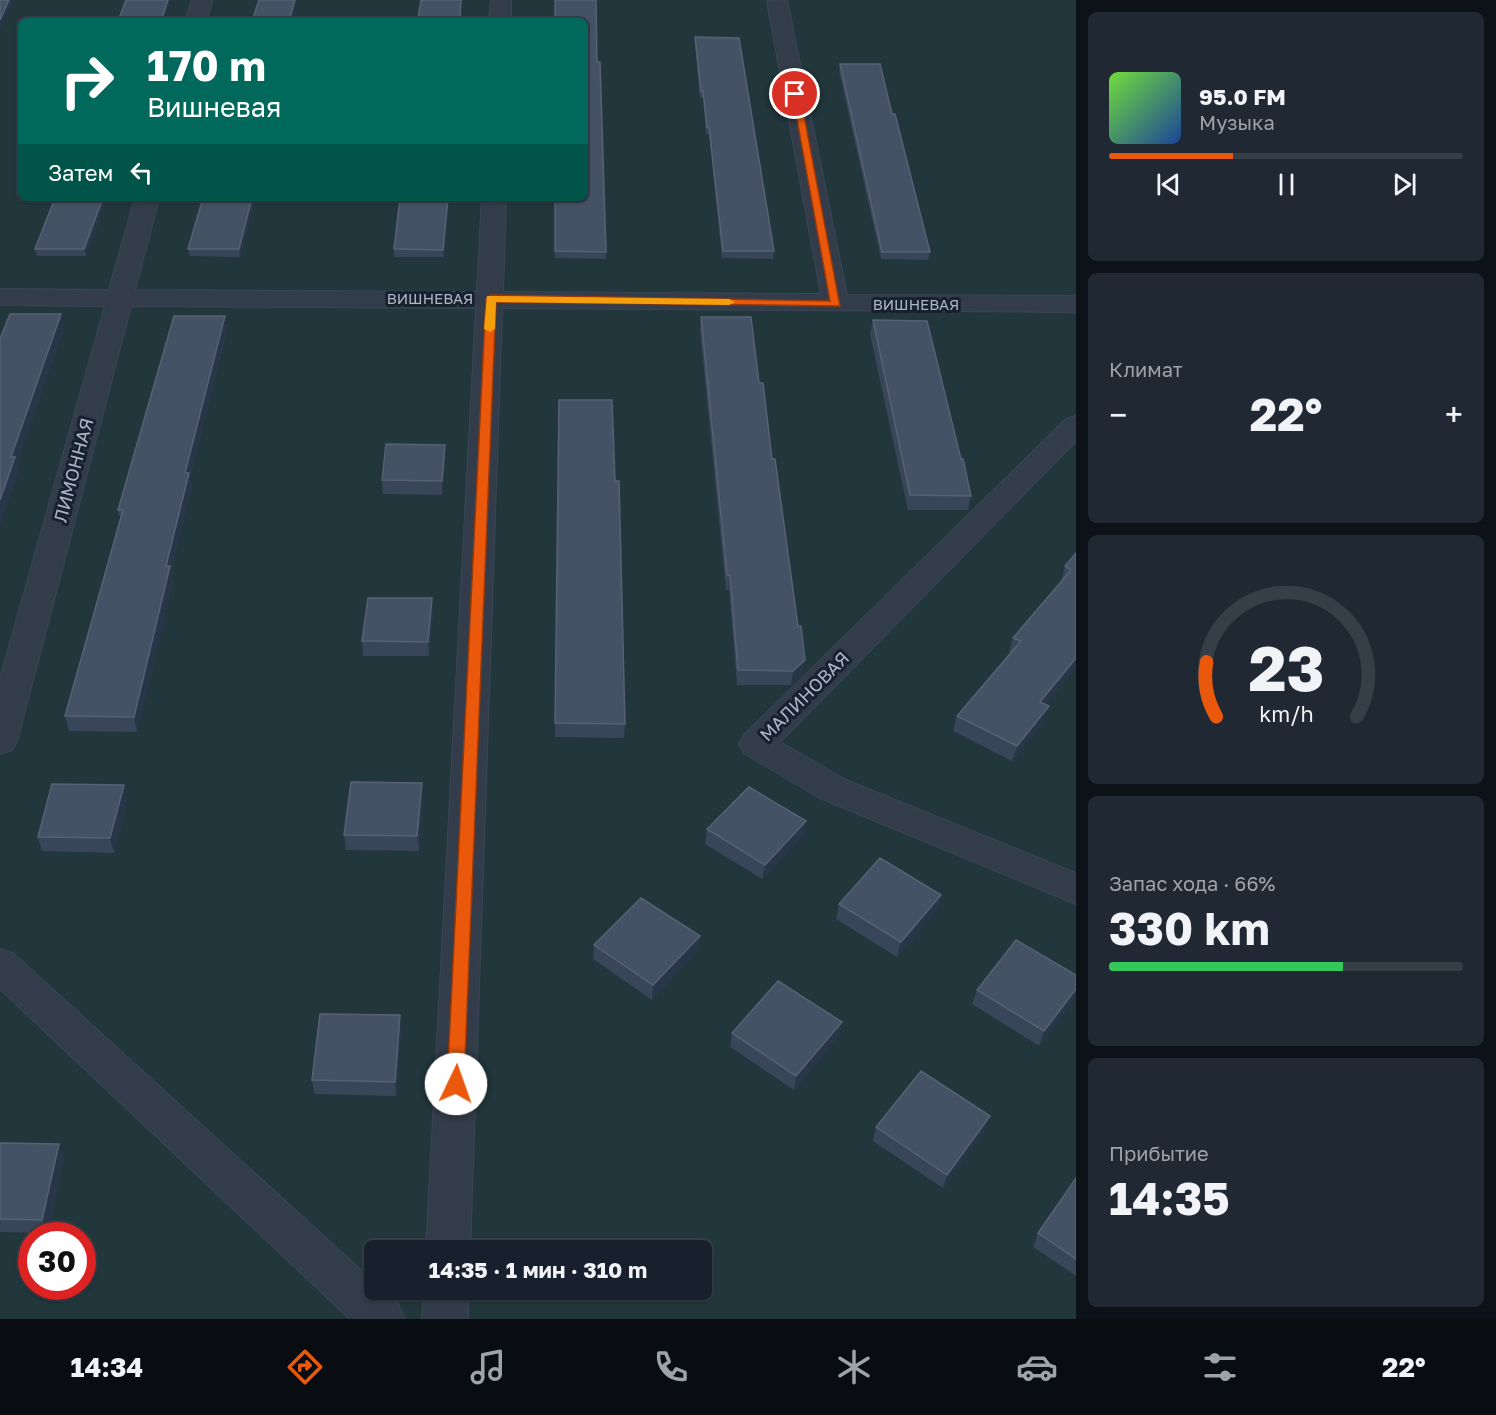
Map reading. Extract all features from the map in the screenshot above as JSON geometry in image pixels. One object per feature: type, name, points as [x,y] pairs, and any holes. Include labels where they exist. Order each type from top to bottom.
[{"type":"street","points":[[197,18],[202,0]]},
{"type":"street","points":[[500,18],[501,0]]},
{"type":"street","points":[[777,1],[836,304]]},
{"type":"street","name":"ЛИМОННАЯ","points":[[0,741],[146,201]]},
{"type":"street","points":[[448,1240],[494,201]]},
{"type":"street","name":"ВИШНЕВАЯ","points":[[0,297],[491,298],[836,304],[1076,304]]},
{"type":"street","name":"МАЛИНОВАЯ","points":[[1076,425],[756,744],[832,789],[1076,890]]},
{"type":"street","points":[[0,965],[382,1319]]},
{"type":"street","points":[[445,1319],[446,1300]]},
{"type":"green space","points":[[0,0],[1076,0],[1076,1319],[0,1319]]},
{"type":"building","points":[[0,0],[9,0],[0,20]]},
{"type":"building","points":[[126,0],[168,0],[162,18],[119,18]]},
{"type":"building","points":[[259,0],[295,0],[290,18],[253,18]]},
{"type":"building","points":[[421,0],[461,0],[460,18],[418,18]]},
{"type":"building","points":[[555,0],[596,0],[606,252],[555,251],[555,201],[588,201],[588,18],[555,18]]},
{"type":"building","points":[[695,37],[739,38],[774,251],[723,251],[709,127],[707,127],[703,91],[701,91]]},
{"type":"building","points":[[840,64],[880,64],[930,252],[882,252]]},
{"type":"building","points":[[54,201],[102,201],[84,249],[35,249]]},
{"type":"building","points":[[202,201],[251,201],[239,249],[188,249]]},
{"type":"building","points":[[400,201],[448,201],[443,250],[394,249]]},
{"type":"building","points":[[10,314],[61,314],[11,457],[15,457],[0,500],[0,339]]},
{"type":"building","points":[[174,316],[225,316],[185,473],[189,473],[166,566],[170,566],[134,717],[65,716],[123,510],[118,510]]},
{"type":"building","points":[[701,317],[751,317],[759,383],[763,383],[772,459],[775,459],[798,626],[801,626],[805,660],[793,671],[738,670],[730,575],[727,575]]},
{"type":"building","points":[[873,320],[927,321],[971,496],[910,495]]},
{"type":"building","points":[[559,400],[612,400],[615,481],[619,481],[625,724],[555,723]]},
{"type":"building","points":[[386,444],[445,445],[442,481],[382,480]]},
{"type":"building","points":[[1076,553],[1076,658],[1040,702],[1049,706],[1017,746],[957,716],[1021,641],[1013,638],[1071,570],[1065,566]]},
{"type":"building","points":[[368,598],[432,598],[428,642],[362,641]]},
{"type":"building","points":[[351,782],[422,783],[417,836],[344,835]]},
{"type":"building","points":[[52,784],[124,785],[110,838],[38,837]]},
{"type":"building","points":[[749,787],[806,821],[765,865],[707,829]]},
{"type":"building","points":[[880,858],[941,895],[901,942],[839,904]]},
{"type":"building","points":[[641,898],[700,936],[653,985],[594,945]]},
{"type":"building","points":[[1016,940],[1076,975],[1076,989],[1044,1031],[977,990]]},
{"type":"building","points":[[778,981],[842,1022],[796,1076],[732,1033]]},
{"type":"building","points":[[320,1014],[400,1015],[395,1082],[312,1080]]},
{"type":"building","points":[[921,1071],[990,1116],[947,1175],[876,1127]]},
{"type":"building","points":[[0,1143],[59,1144],[42,1220],[0,1219]]},
{"type":"building","points":[[1076,1178],[1076,1259],[1038,1233]]},
{"type":"slow traffic","points":[[490,329],[491,298],[729,302]]},
{"type":"route","points":[[456,1084],[491,298],[836,304],[795,94]]}]
